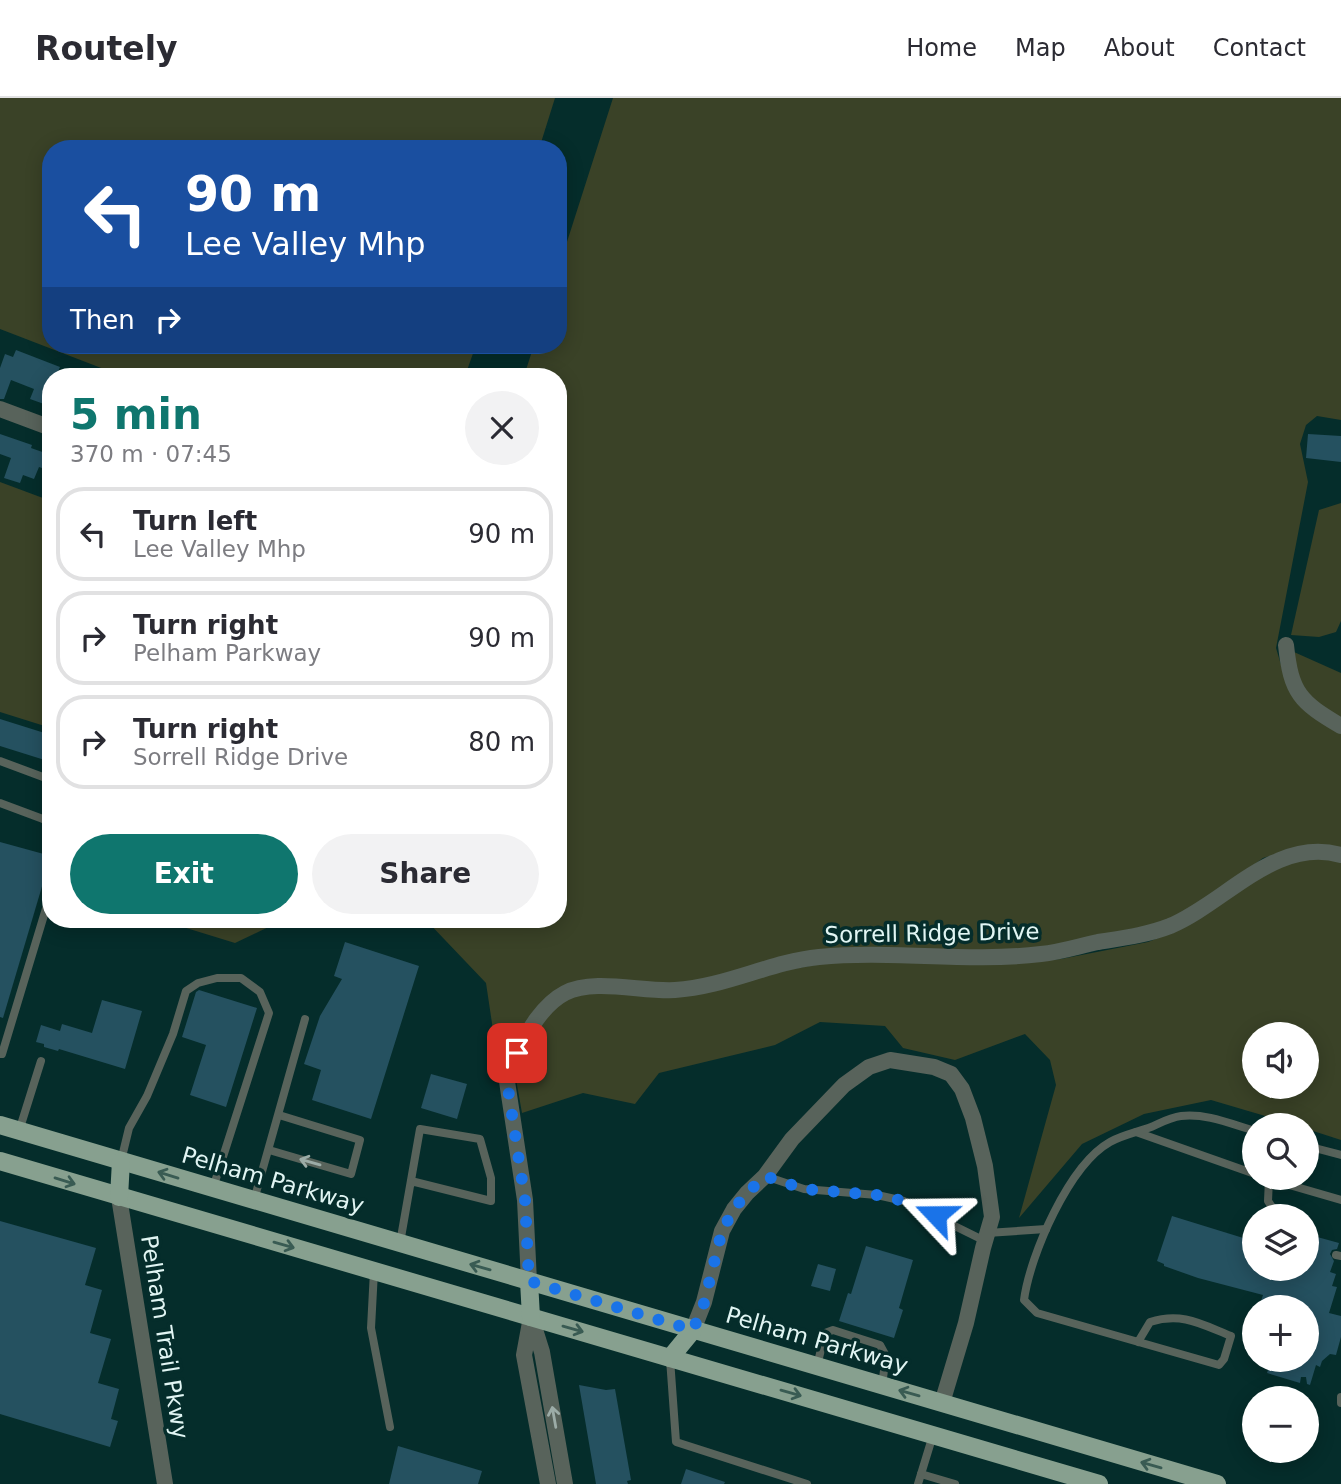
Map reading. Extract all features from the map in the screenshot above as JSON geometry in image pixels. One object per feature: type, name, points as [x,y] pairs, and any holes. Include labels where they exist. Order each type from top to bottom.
[{"type":"main road","name":"Pelham Parkway","points":[[0,1125],[1217,1484]]},
{"type":"main road","points":[[0,1161],[1099,1484]]},
{"type":"main road","points":[[119,1197],[121,1161]]},
{"type":"main road","points":[[529,1281],[531,1317]]},
{"type":"main road","points":[[670,1358],[693,1330]]},
{"type":"main road","points":[[933,1435],[942,1403]]},
{"type":"street","points":[[0,409],[42,425]]},
{"type":"street","points":[[1286,645],[1288,672],[1295,689],[1318,713],[1341,726]]},
{"type":"street","name":"Sorrell Ridge Drive","points":[[529,1281],[525,1200],[506,1075],[541,1013],[562,995],[585,987],[654,990],[696,988],[815,958],[847,955],[991,958],[1043,954],[1135,936],[1173,925],[1262,868],[1282,859],[1321,851],[1341,855]]},
{"type":"street","points":[[693,1330],[704,1303],[722,1231],[734,1209],[765,1176],[792,1139],[858,1073],[879,1062],[890,1060],[934,1067],[956,1078],[973,1118],[991,1198],[992,1217],[966,1322],[942,1403]]},
{"type":"street","name":"Pelham Trail Pkwy","points":[[119,1197],[165,1484]]},
{"type":"street","points":[[531,1317],[524,1355],[548,1484]]},
{"type":"street","points":[[531,1317],[542,1352],[565,1484]]},
{"type":"lane","points":[[0,761],[42,777]]},
{"type":"lane","points":[[0,803],[42,819]]},
{"type":"lane","points":[[0,1054],[42,922]]},
{"type":"lane","points":[[121,1161],[129,1128],[147,1096],[173,1034],[186,991],[198,983],[217,978],[241,978],[260,992],[269,1013],[214,1188]]},
{"type":"lane","points":[[254,1200],[305,1018]]},
{"type":"lane","points":[[19,1131],[41,1062]]},
{"type":"lane","points":[[269,1150],[351,1174],[360,1140],[279,1115]]},
{"type":"lane","points":[[1138,1342],[1150,1322],[1166,1317],[1191,1320],[1231,1336],[1224,1359],[1219,1365],[1138,1342],[1038,1312],[1024,1300],[1027,1276],[1046,1229],[1072,1183],[1090,1160],[1109,1143],[1179,1116],[1203,1116],[1242,1126]]},
{"type":"lane","points":[[400,1243],[420,1129],[480,1139],[491,1178],[491,1201],[411,1181]]},
{"type":"lane","points":[[1136,1132],[1242,1169]]},
{"type":"lane","points":[[1319,1149],[1341,1155]]},
{"type":"lane","points":[[765,1176],[804,1189],[877,1195],[904,1201],[986,1237],[1046,1229]]},
{"type":"lane","points":[[1307,1190],[1341,1200]]},
{"type":"lane","points":[[374,1270],[371,1328],[390,1427]]},
{"type":"lane","points":[[817,1366],[825,1334],[833,1330],[880,1345],[886,1356],[882,1385]]},
{"type":"lane","points":[[670,1358],[676,1442],[807,1484]]},
{"type":"lane","points":[[1341,1397],[1341,1403]]},
{"type":"lane","points":[[918,1484],[933,1435]]},
{"type":"lane","points":[[921,1474],[955,1484]]},
{"type":"green space","points":[[0,98],[555,98],[542,140],[42,140],[42,345],[0,329]]},
{"type":"green space","points":[[613,98],[1341,98],[1341,420],[1317,416],[1306,425],[1300,444],[1308,482],[1276,648],[1285,678],[1341,731],[1341,850],[1296,848],[1263,858],[1220,890],[1172,918],[1148,928],[1058,947],[1005,952],[849,949],[685,985],[600,980],[531,1015],[499,1070],[486,983],[434,928],[567,928],[567,368],[527,368],[531,354],[567,354],[567,242]]},
{"type":"green space","points":[[65,354],[473,354],[468,368],[101,368]]},
{"type":"green space","points":[[0,482],[42,498],[42,725],[0,712]]},
{"type":"green space","points":[[1341,503],[1341,621],[1336,632],[1319,637],[1291,635],[1319,510]]},
{"type":"green space","points":[[1294,652],[1341,673],[1341,719],[1317,706],[1295,678]]},
{"type":"green space","points":[[1319,857],[1341,861],[1341,1140],[1319,1133],[1319,1113],[1255,1113],[1211,1100],[1144,1114],[1082,1144],[1019,1218],[1056,1085],[1050,1060],[1025,1034],[955,1060],[903,1048],[885,1026],[820,1022],[775,1045],[659,1073],[635,1104],[583,1093],[522,1113],[514,1068],[552,1007],[571,994],[601,991],[649,995],[848,959],[1003,964],[1061,959],[1148,942],[1176,931],[1269,871]]},
{"type":"green space","points":[[186,928],[266,928],[235,943]]},
{"type":"building","points":[[16,350],[60,367],[42,368],[42,403],[30,399],[34,389],[11,380],[4,399],[0,399],[0,368],[5,354],[13,357]]},
{"type":"building","points":[[0,434],[32,445],[31,448],[42,452],[42,468],[39,467],[34,479],[23,475],[20,483],[4,478],[11,458],[0,454]]},
{"type":"building","points":[[1308,434],[1341,436],[1341,462],[1306,458]]},
{"type":"building","points":[[0,719],[42,732],[42,759],[0,746]]},
{"type":"building","points":[[0,842],[42,854],[42,886],[3,1018],[0,1017]]},
{"type":"building","points":[[345,942],[419,966],[371,1119],[312,1100],[321,1070],[304,1064],[320,1016],[342,979],[334,976]]},
{"type":"building","points":[[199,990],[257,1008],[226,1107],[190,1095],[206,1045],[182,1037],[196,992]]},
{"type":"building","points":[[102,1000],[142,1011],[125,1069],[44,1047],[44,1044],[36,1042],[41,1025],[60,1031],[62,1024],[92,1033]]},
{"type":"building","points":[[431,1074],[467,1084],[457,1119],[421,1108]]},
{"type":"building","points":[[1172,1216],[1242,1238],[1242,1281],[1319,1281],[1319,1237],[1339,1243],[1337,1249],[1330,1254],[1334,1261],[1330,1272],[1336,1274],[1332,1286],[1337,1287],[1329,1313],[1341,1316],[1341,1337],[1336,1355],[1330,1354],[1319,1366],[1319,1295],[1263,1295],[1198,1278],[1157,1261]]},
{"type":"building","points":[[0,1221],[96,1248],[85,1285],[102,1290],[90,1333],[111,1339],[98,1383],[119,1389],[111,1419],[118,1421],[110,1447],[0,1414]]},
{"type":"building","points":[[866,1246],[913,1260],[899,1308],[903,1310],[894,1338],[839,1321],[848,1293],[851,1294]]},
{"type":"building","points":[[818,1264],[836,1269],[830,1291],[811,1286]]},
{"type":"building","points":[[1314,1372],[1310,1385],[1307,1384],[1306,1377],[1301,1377],[1300,1383],[1267,1373]]},
{"type":"building","points":[[579,1385],[615,1389],[631,1480],[627,1481],[628,1484],[596,1484]]},
{"type":"building","points":[[398,1446],[482,1471],[478,1484],[389,1484]]},
{"type":"building","points":[[686,1469],[725,1482],[681,1484]]},
{"type":"route","points":[[517,1053],[506,1075],[525,1200],[529,1281],[693,1330],[709,1287],[722,1231],[734,1209],[765,1176],[804,1189],[877,1195],[904,1201],[936,1215]]}]
